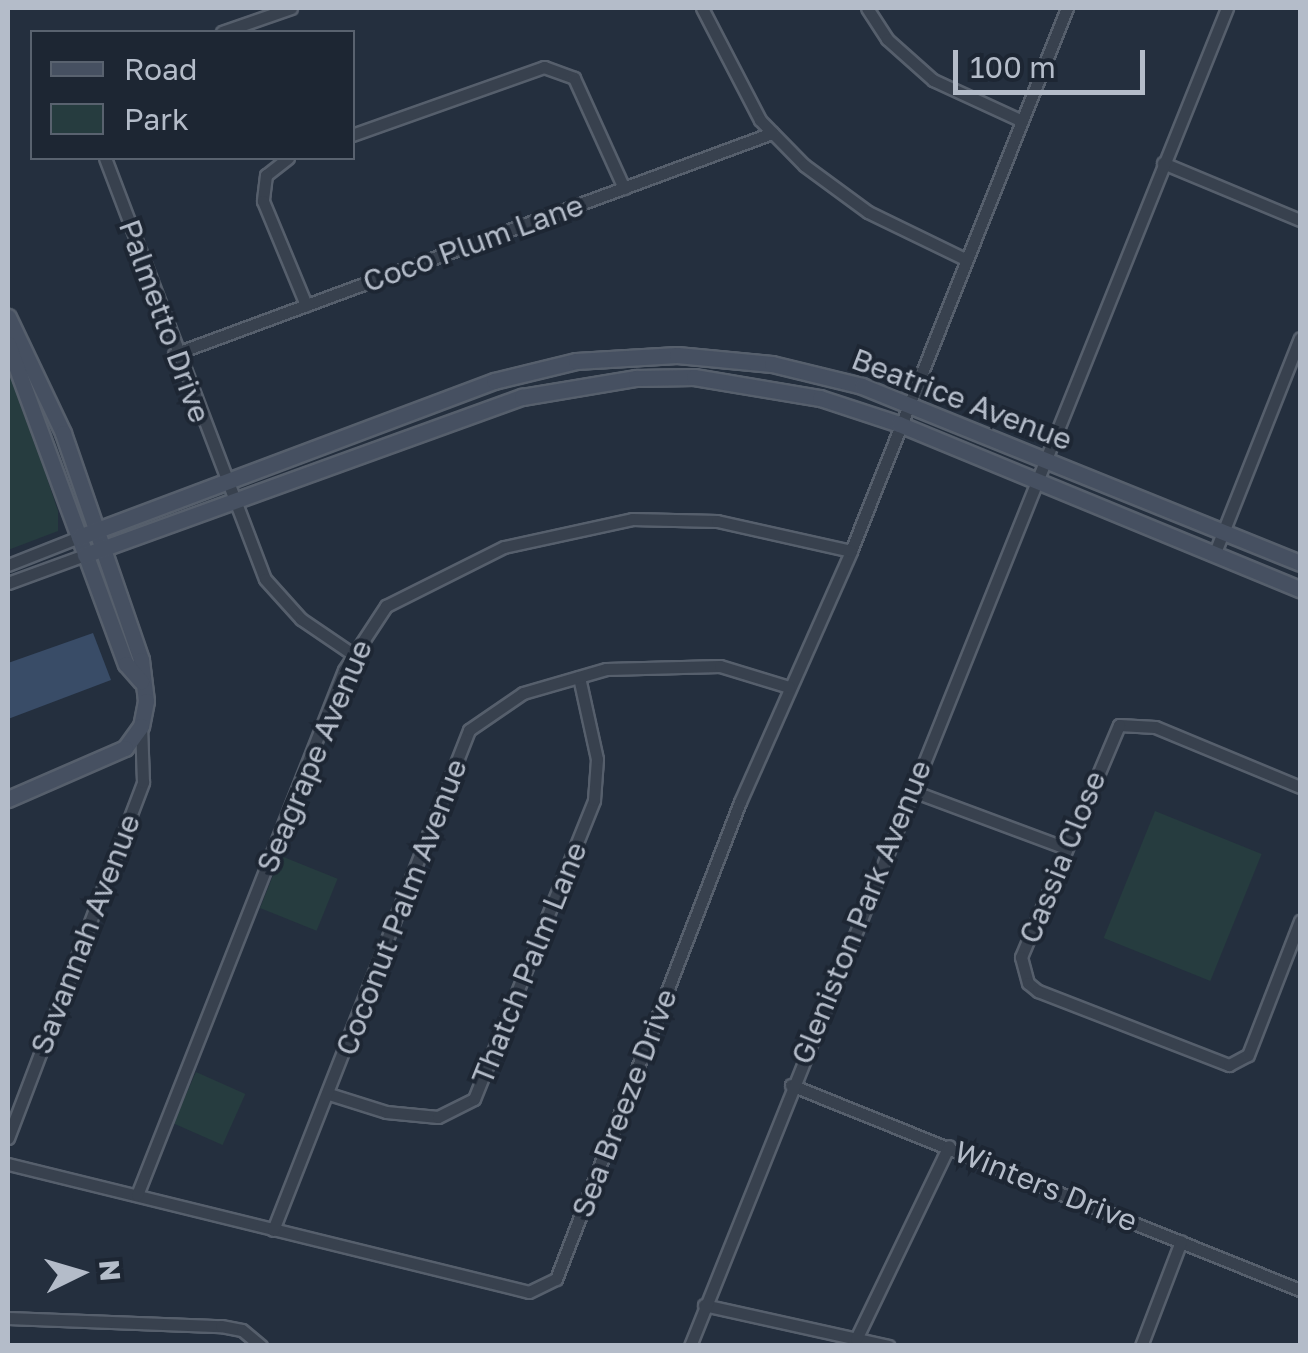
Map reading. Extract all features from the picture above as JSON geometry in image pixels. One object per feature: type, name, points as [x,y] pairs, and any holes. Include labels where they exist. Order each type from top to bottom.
[{"type":"main road","points":[[8,317],[57,418],[141,660],[142,726],[116,754],[8,799]]},
{"type":"main road","points":[[8,344],[126,664],[141,681]]},
{"type":"main road","name":"Beatrice Avenue","points":[[78,537],[494,381],[607,357],[677,355],[772,364],[908,404],[1300,563]]},
{"type":"main road","name":"Beatrice Avenue","points":[[85,555],[522,397],[636,378],[754,383],[900,424],[1300,590]]},
{"type":"street","points":[[228,30],[291,8]]},
{"type":"street","points":[[702,8],[728,67],[772,133],[868,212],[964,259]]},
{"type":"street","points":[[868,8],[888,39],[933,80],[1022,121]]},
{"type":"street","name":"Sea Breeze Drive","points":[[8,1164],[528,1292],[556,1279],[790,687],[851,551],[1067,8]]},
{"type":"street","points":[[1042,458],[1227,8]]},
{"type":"street","points":[[355,134],[544,67],[574,78],[624,188]]},
{"type":"street","name":"Coco Plum Lane","points":[[174,354],[772,133]]},
{"type":"street","name":"Palmetto Drive","points":[[106,160],[174,354],[272,590],[300,620],[351,653]]},
{"type":"street","points":[[285,160],[266,175],[263,200],[306,305]]},
{"type":"street","points":[[1164,163],[1300,220]]},
{"type":"street","points":[[1214,554],[1300,338]]},
{"type":"street","name":"Gleniston Park Avenue","points":[[690,1346],[1042,458]]},
{"type":"street","name":"Seagrape Avenue","points":[[137,1195],[351,653],[386,606],[423,582],[504,546],[585,525],[632,519],[717,522],[851,551]]},
{"type":"street","points":[[8,565],[78,537]]},
{"type":"street","points":[[8,583],[85,555]]},
{"type":"street","name":"Coconut Palm Avenue","points":[[273,1230],[470,730],[523,693],[579,677],[666,664],[720,666],[790,687]]},
{"type":"street","name":"Thatch Palm Lane","points":[[329,1094],[386,1112],[438,1117],[474,1099],[594,800],[598,759],[579,677]]},
{"type":"street","name":"Cassia Close","points":[[1300,787],[1155,727],[1126,722],[1112,735],[1021,957],[1028,982],[1038,991],[1229,1066],[1248,1055],[1295,949],[1300,921]]},
{"type":"street","name":"Savannah Avenue","points":[[8,1138],[142,782],[142,726]]},
{"type":"street","points":[[910,790],[1066,848]]},
{"type":"street","name":"Winters Drive","points":[[792,1085],[1300,1290]]},
{"type":"street","points":[[856,1340],[949,1146]]},
{"type":"street","points":[[1141,1346],[1181,1242]]},
{"type":"street","points":[[704,1305],[889,1346]]},
{"type":"street","points":[[8,1318],[220,1326],[242,1330],[260,1346]]},
{"type":"green space","points":[[8,361],[58,511],[58,531],[8,550]]},
{"type":"green space","points":[[1155,811],[1262,854],[1210,981],[1104,938]]},
{"type":"green space","points":[[281,856],[338,879],[317,931],[260,908]]},
{"type":"green space","points":[[196,1072],[245,1094],[223,1145],[173,1123]]},
{"type":"water","points":[[93,633],[111,680],[8,719],[8,663]]}]
